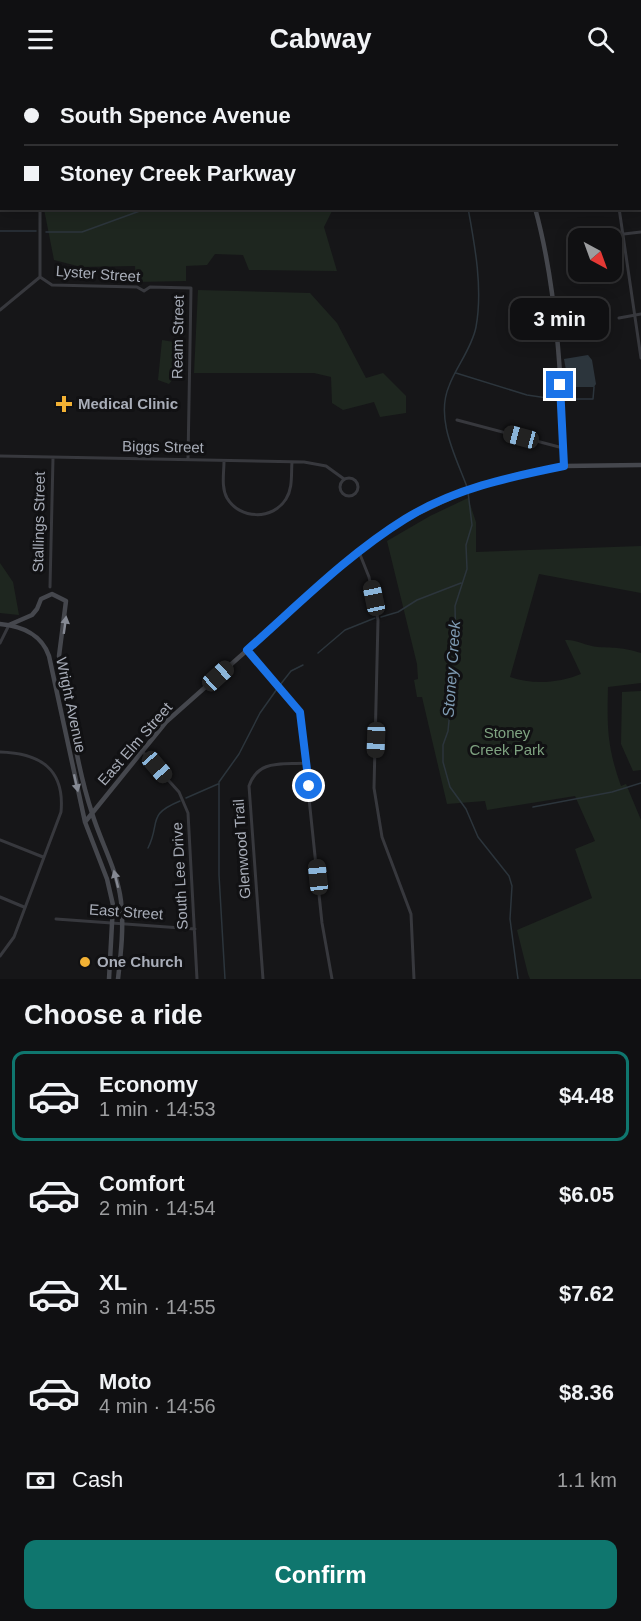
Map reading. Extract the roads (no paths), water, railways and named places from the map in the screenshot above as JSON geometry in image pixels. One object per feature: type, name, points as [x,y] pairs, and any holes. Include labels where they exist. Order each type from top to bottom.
[{"type":"street","points":[[0,310],[40,277],[40,210]]},
{"type":"street","points":[[535,210],[550,282],[564,466]]},
{"type":"street","points":[[619,210],[621,228]]},
{"type":"street","points":[[641,232],[622,235],[641,358]]},
{"type":"street","name":"Lyster Street","points":[[40,277],[52,285],[137,287],[144,291],[150,287],[191,288]]},
{"type":"street","name":"Ream Street","points":[[188,459],[191,288]]},
{"type":"street","points":[[619,318],[641,314]]},
{"type":"street","points":[[457,420],[564,448]]},
{"type":"street","name":"Biggs Street","points":[[0,456],[292,462],[326,466],[344,479]]},
{"type":"street","name":"Stallings Street","points":[[50,587],[52,458]]},
{"type":"street","points":[[224,461],[224,487],[227,497],[241,511],[260,515],[280,507],[287,498],[291,488],[292,462]]},
{"type":"street","name":"East Elm Street","points":[[85,822],[166,722],[359,551],[406,519],[436,503],[513,476],[564,466],[641,465]]},
{"type":"street","points":[[353,478],[357,482],[358,489],[355,494],[344,495],[340,490],[344,479],[353,478]]},
{"type":"street","points":[[359,551],[369,577],[378,620],[374,788],[382,837],[411,914],[414,979]]},
{"type":"street","name":"Wright Avenue","points":[[9,625],[32,615],[38,609],[41,599],[52,594],[66,602],[59,656],[65,682]]},
{"type":"street","points":[[0,624],[9,625],[0,643]]},
{"type":"street","name":"Wright Avenue","points":[[9,625],[37,635],[47,649],[62,708],[69,754],[85,822],[107,879],[114,923],[109,979]]},
{"type":"street","points":[[247,650],[300,712],[322,923],[332,979]]},
{"type":"street","name":"Wright Avenue","points":[[66,691],[74,740],[92,814],[114,871],[122,924],[118,979]]},
{"type":"street","name":"South Lee Drive","points":[[142,751],[179,792],[188,813],[197,979]]},
{"type":"street","points":[[0,752],[32,755],[46,764],[56,777],[63,795],[61,812],[14,937],[0,957]]},
{"type":"street","name":"Glenwood Trail","points":[[263,979],[249,786],[253,773],[263,766],[306,763]]},
{"type":"street","points":[[0,840],[44,857]]},
{"type":"street","points":[[0,897],[24,907]]},
{"type":"street","name":"East Street","points":[[56,919],[195,929]]},
{"type":"waterway","points":[[46,232],[82,232],[142,210]]},
{"type":"waterway","name":"Stoney Creek","points":[[467,487],[449,438],[444,411],[449,386],[471,342],[478,313],[477,268],[468,210]]},
{"type":"waterway","points":[[0,231],[36,231]]},
{"type":"waterway","points":[[456,373],[527,395],[554,399]]},
{"type":"waterway","points":[[567,399],[593,399],[594,387]]},
{"type":"waterway","name":"Stoney Creek","points":[[468,492],[472,525],[466,545],[467,569],[455,606],[456,653],[448,672],[451,700],[448,731],[443,745],[443,762],[450,787],[466,809],[478,837],[509,876],[512,886],[510,919],[518,979]]},
{"type":"waterway","points":[[381,617],[398,612],[417,600],[461,583]]},
{"type":"waterway","points":[[318,653],[345,630],[375,618]]},
{"type":"waterway","points":[[280,685],[291,671],[303,665]]},
{"type":"waterway","points":[[225,979],[219,875],[219,782],[239,754],[260,713],[277,689]]},
{"type":"waterway","points":[[533,807],[612,792],[641,783]]},
{"type":"waterway","points":[[186,798],[218,784]]},
{"type":"waterway","points":[[148,848],[158,815],[180,801]]},
{"type":"place","name":"Medical Clinic","points":[[64,404]]},
{"type":"place","name":"One Church","points":[[85,962]]},
{"type":"park label","name":"Stoney Creek Park","points":[[507,742]]}]
